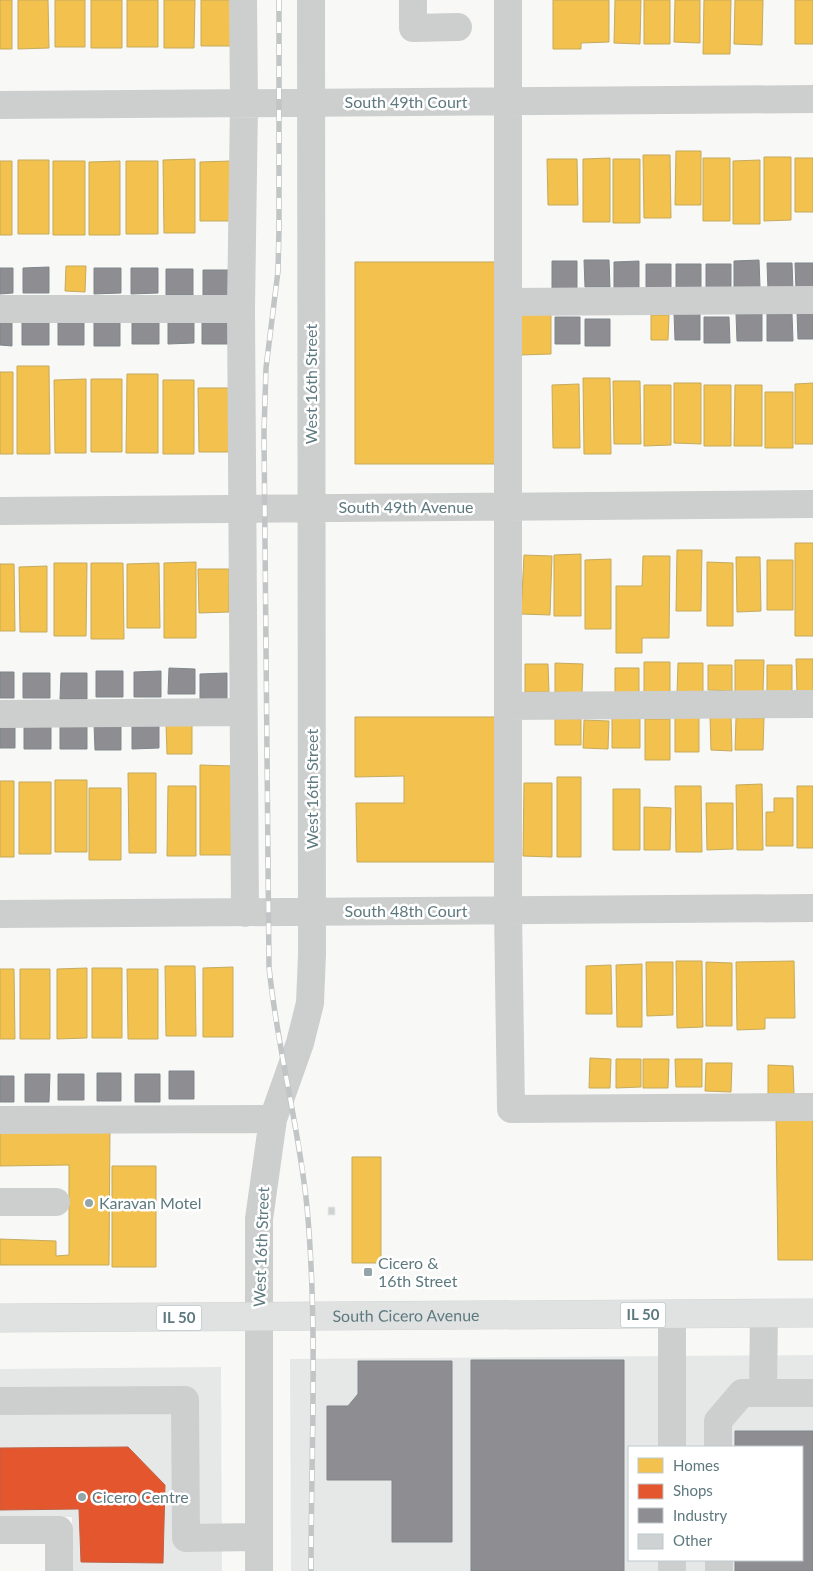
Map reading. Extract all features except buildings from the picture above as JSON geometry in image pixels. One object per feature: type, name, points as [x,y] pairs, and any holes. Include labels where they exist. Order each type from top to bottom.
[{"type":"main road","name":"South Cicero Avenue","points":[[0,1318],[813,1313]]},
{"type":"street","points":[[243,0],[244,103],[241,309],[244,508],[244,912]]},
{"type":"street","name":"West 16th Street","points":[[259,1571],[259,1220],[273,1119],[300,1043],[310,1003],[312,912],[311,0]]},
{"type":"street","points":[[413,0],[413,28],[458,27]]},
{"type":"street","points":[[508,0],[508,910],[511,1109],[813,1107]]},
{"type":"street","name":"South 49th Court","points":[[0,104],[813,99]]},
{"type":"street","points":[[508,302],[813,300]]},
{"type":"street","points":[[0,309],[241,309]]},
{"type":"street","name":"South 49th Avenue","points":[[0,511],[813,504]]},
{"type":"street","points":[[508,706],[813,704]]},
{"type":"street","points":[[0,714],[243,712]]},
{"type":"street","name":"South 48th Court","points":[[0,914],[813,908]]},
{"type":"street","points":[[0,1120],[273,1119]]},
{"type":"street","points":[[0,1202],[56,1202]]},
{"type":"street","points":[[672,1314],[672,1446]]},
{"type":"street","points":[[763,1394],[764,1314]]},
{"type":"street","points":[[718,1446],[718,1421],[742,1393],[813,1393]]},
{"type":"street","points":[[0,1400],[185,1400],[186,1538],[259,1537]]},
{"type":"street","points":[[0,1530],[59,1530],[59,1571]]},
{"type":"shaded area","points":[[813,1355],[813,1571],[291,1571],[290,1359]]},
{"type":"shaded area","name":"Cicero Centre","points":[[221,1367],[222,1571],[72,1571],[72,1517],[0,1517],[0,1369]]},
{"type":"railway","points":[[279,0],[278,271],[266,368],[264,432],[269,967],[307,1207],[313,1343],[311,1571]]},
{"type":"place","name":"Karavan Motel","points":[[89,1203]]},
{"type":"place","name":"Cicero & 16th Street","points":[[368,1272]]},
{"type":"place","name":"Cicero Centre","points":[[82,1497]]}]
